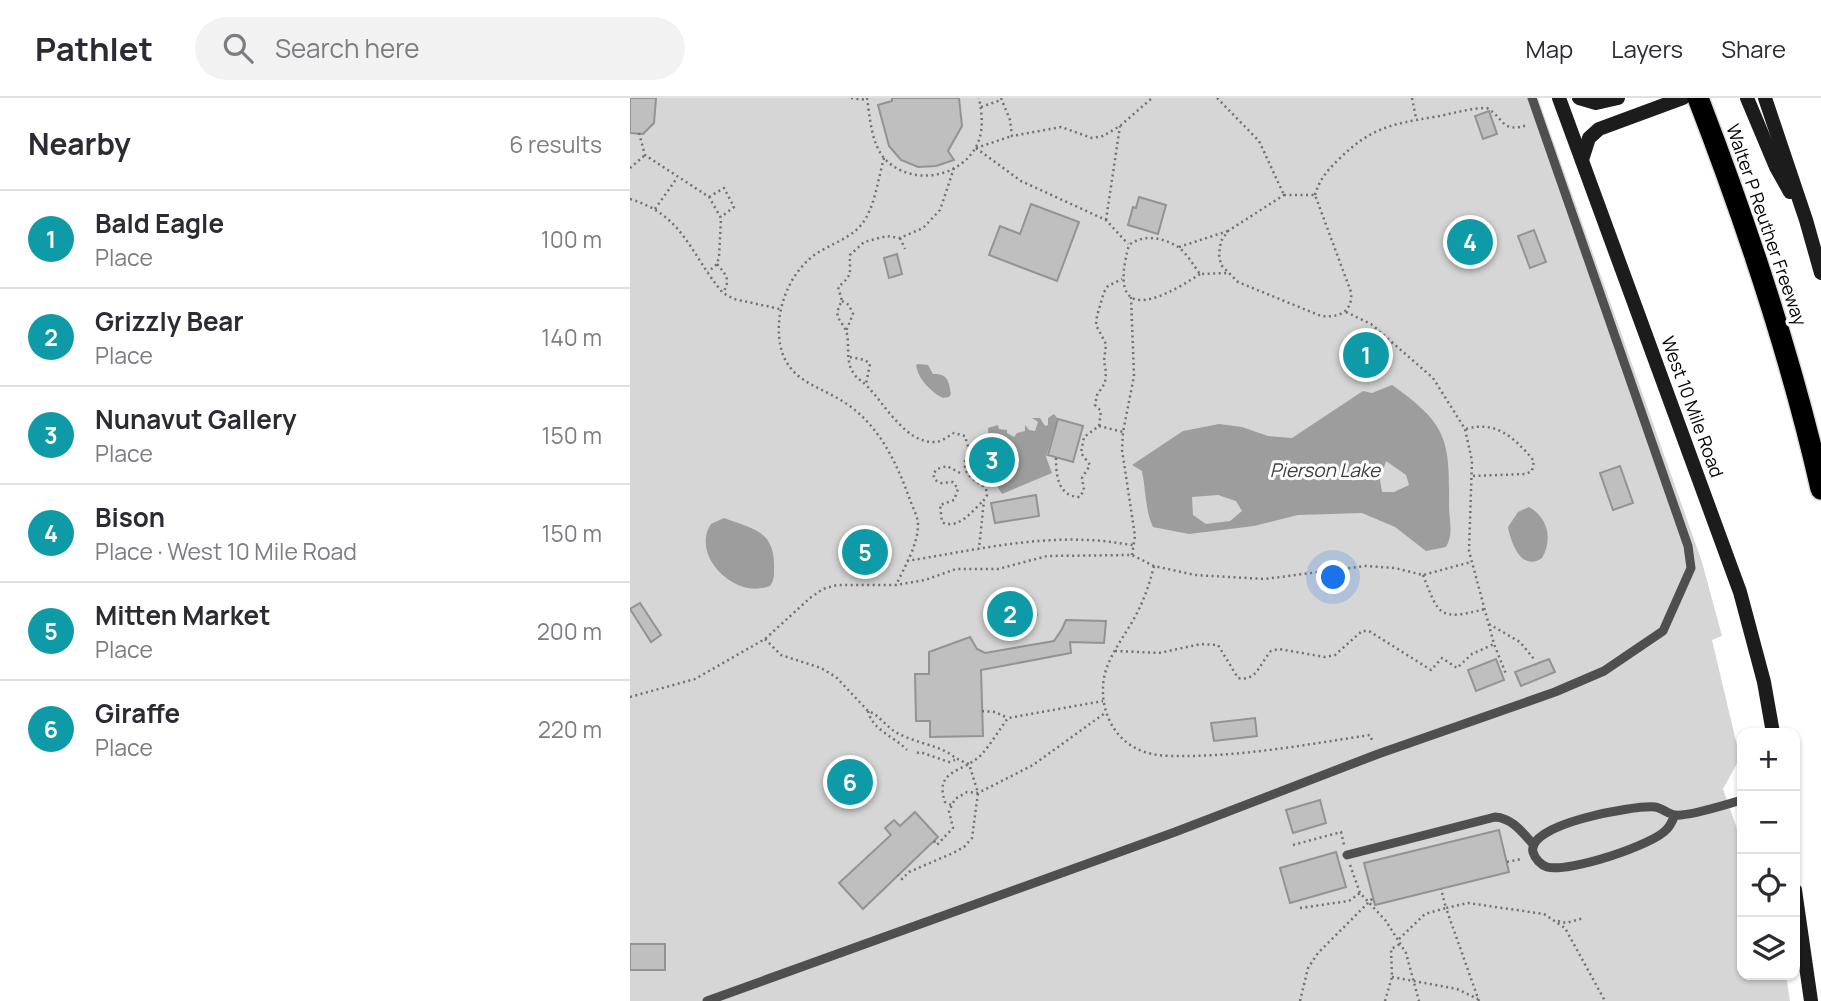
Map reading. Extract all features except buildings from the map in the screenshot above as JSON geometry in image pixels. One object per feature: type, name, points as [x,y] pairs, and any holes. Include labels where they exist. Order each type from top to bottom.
[{"type":"highway","name":"Walter P Reuther Freeway","points":[[1698,98],[1767,293],[1801,408],[1821,489]]},
{"type":"main road","name":"West 10 Mile Road","points":[[1559,98],[1740,593],[1764,682],[1772,728]]},
{"type":"main road","points":[[1579,98],[1591,103],[1616,99]]},
{"type":"main road","points":[[1582,160],[1589,138],[1599,129],[1683,98]]},
{"type":"main road","points":[[1748,98],[1776,167],[1806,220]]},
{"type":"main road","points":[[1765,98],[1821,273]]},
{"type":"main road","points":[[1799,917],[1811,1001]]},
{"type":"lane","points":[[707,1001],[1175,832],[1378,754],[1555,692],[1620,662],[1663,631],[1691,568],[1685,535],[1532,98]]},
{"type":"lane","points":[[1533,848],[1539,835],[1586,818],[1627,809],[1656,807],[1675,815],[1737,801]]},
{"type":"lane","points":[[1347,855],[1495,817],[1511,822],[1533,848],[1538,862],[1547,867],[1559,868],[1606,858],[1667,831],[1675,815]]},
{"type":"path","points":[[851,98],[867,99],[874,140],[884,158],[898,170],[917,176],[935,176],[954,168],[976,148],[1012,136],[1062,127],[1092,138],[1103,136],[1152,98]]},
{"type":"path","points":[[976,148],[983,117],[979,98]]},
{"type":"path","points":[[1217,98],[1259,141],[1284,195]]},
{"type":"path","points":[[1412,98],[1416,118]]},
{"type":"path","points":[[981,107],[1001,99],[1007,110],[1012,136]]},
{"type":"path","points":[[1228,231],[1219,254],[1221,265],[1238,282],[1321,316],[1333,317],[1346,312],[1352,302],[1351,292],[1315,195],[1318,183],[1326,172],[1351,147],[1387,126],[1416,118],[1487,108],[1497,115],[1502,124],[1510,128],[1540,122]]},
{"type":"path","points":[[1106,220],[1120,125]]},
{"type":"path","points":[[639,133],[645,155],[709,197],[720,218],[717,264],[728,277],[728,285],[723,292]]},
{"type":"path","points":[[976,148],[1021,181],[1106,220],[1129,245]]},
{"type":"path","points":[[630,167],[645,155]]},
{"type":"path","points":[[884,158],[869,212],[862,223],[850,235],[813,256],[790,283],[780,309],[779,336],[787,363],[797,377],[850,406],[867,422],[895,461],[918,526],[907,562],[896,585]]},
{"type":"path","points":[[846,331],[853,314],[849,305],[842,300],[838,287],[850,276],[850,255],[864,242],[874,238],[900,237],[923,228],[940,210],[954,168]]},
{"type":"path","points":[[655,209],[678,177]]},
{"type":"path","points":[[709,197],[724,188],[734,207],[720,218]]},
{"type":"path","points":[[1179,247],[1228,231],[1284,195],[1315,195]]},
{"type":"path","points":[[630,197],[668,217],[678,227],[723,292],[734,299],[780,309]]},
{"type":"path","points":[[1132,555],[1135,536],[1122,450],[1134,376],[1131,298],[1122,279],[1129,245],[1147,236],[1179,247],[1200,274]]},
{"type":"path","points":[[900,237],[905,249]]},
{"type":"path","points":[[708,272],[717,264]]},
{"type":"path","points":[[1131,298],[1140,301],[1166,295],[1200,274],[1229,274]]},
{"type":"path","points":[[1056,458],[1056,480],[1073,497],[1080,497],[1084,490],[1082,478],[1090,465],[1081,453],[1084,438],[1099,426],[1101,411],[1095,405],[1097,395],[1105,383],[1106,344],[1096,325],[1097,316],[1108,286],[1122,279]]},
{"type":"path","points":[[842,300],[837,308],[837,317],[846,331],[849,364],[857,380],[866,384],[890,415],[918,438],[939,442],[954,433],[965,436],[969,450],[965,466],[970,478],[986,488],[988,495],[957,524],[948,526],[942,522],[940,505],[954,500],[958,489],[953,482],[941,483],[934,480],[933,474],[937,469],[947,466],[961,473]]},
{"type":"path","points":[[1346,312],[1371,324],[1433,378],[1465,429],[1470,451],[1471,562],[1493,644],[1506,674]]},
{"type":"path","points":[[849,357],[865,360],[870,364],[866,384]]},
{"type":"path","points":[[1099,426],[1123,432]]},
{"type":"path","points":[[1465,429],[1477,426],[1508,433],[1534,461],[1532,471],[1526,474],[1471,476]]},
{"type":"path","points":[[979,549],[984,500]]},
{"type":"path","points":[[907,562],[979,549],[1083,540],[1133,545]]},
{"type":"path","points":[[630,697],[695,679],[765,639],[822,589],[837,585],[896,585],[925,580],[956,569],[998,569],[1047,555],[1132,555],[1154,566],[1195,575],[1265,579],[1365,566],[1395,568],[1423,575],[1471,562]]},
{"type":"path","points":[[1154,566],[1138,611],[1105,671],[1105,713],[1113,729],[1126,742],[1143,752],[1163,756],[1216,755],[1370,735],[1378,754]]},
{"type":"path","points":[[1423,575],[1435,605],[1441,612],[1461,615],[1485,609]]},
{"type":"path","points":[[1489,624],[1520,642],[1534,659]]},
{"type":"path","points":[[1115,651],[1159,653],[1200,644],[1218,645],[1238,678],[1246,680],[1257,674],[1271,651],[1279,649],[1325,657],[1335,655],[1362,631],[1369,631],[1431,670],[1442,658],[1457,668],[1472,654],[1493,644]]},
{"type":"path","points":[[765,639],[781,655],[821,668],[836,677],[868,711],[895,732],[969,764]]},
{"type":"path","points":[[982,711],[995,712],[1007,718],[1104,701]]},
{"type":"path","points":[[868,711],[869,716],[889,737],[907,750]]},
{"type":"path","points":[[934,841],[937,845],[953,828],[949,811],[955,799],[967,792],[978,793],[1033,765],[1105,713]]},
{"type":"path","points":[[951,805],[945,802],[941,790],[945,778],[980,755],[1007,718]]},
{"type":"path","points":[[918,753],[949,762],[955,760]]},
{"type":"path","points":[[898,875],[902,879],[909,872],[964,847],[972,838],[978,793],[969,764]]},
{"type":"path","points":[[1293,845],[1341,832],[1360,893],[1400,941],[1419,1001]]},
{"type":"path","points":[[1507,862],[1524,858],[1533,848]]},
{"type":"path","points":[[1441,888],[1478,1000]]},
{"type":"path","points":[[1300,908],[1349,901],[1360,893]]},
{"type":"path","points":[[1300,1001],[1308,968],[1318,953],[1373,898]]},
{"type":"path","points":[[1385,1001],[1392,977],[1391,949],[1425,914],[1468,903],[1544,914],[1565,928],[1605,1001]]},
{"type":"path","points":[[1555,921],[1566,923],[1584,918]]},
{"type":"path","points":[[1392,977],[1457,989],[1478,1000]]},
{"type":"shaded area","points":[[630,98],[1538,98],[1702,562],[1722,636],[1712,640],[1737,745],[1737,763],[1723,789],[1737,829],[1737,980],[1787,980],[1790,1001],[630,1001]]},
{"type":"water","points":[[918,364],[928,365],[933,374],[947,379],[951,394],[949,397],[943,398],[926,385],[917,370]]},
{"type":"water","name":"Pierson Lake","points":[[1392,385],[1424,411],[1442,435],[1449,482],[1450,532],[1446,547],[1426,551],[1395,527],[1362,513],[1298,515],[1254,526],[1189,534],[1153,527],[1142,471],[1132,465],[1183,431],[1219,424],[1242,427],[1268,436],[1292,438],[1363,391],[1372,393]],"holes":[[[1386,461],[1406,475],[1409,485],[1394,492],[1382,492],[1380,480]],[[1218,495],[1236,501],[1242,511],[1230,521],[1206,524],[1193,515],[1192,497]]]},
{"type":"water","points":[[1054,414],[1058,419],[1046,457],[1052,473],[1002,494],[992,479],[997,475],[999,463],[1008,460],[1003,445],[989,442],[988,428],[998,425],[999,429],[1007,430],[1007,433],[1014,437],[1025,431],[1025,425],[1029,430],[1035,431],[1038,422],[1032,418],[1040,418],[1045,426],[1048,425],[1048,418]]},
{"type":"water","points":[[1529,507],[1541,517],[1548,536],[1542,558],[1535,561],[1523,559],[1519,554],[1508,527],[1518,512]]},
{"type":"water","points":[[724,518],[752,528],[766,538],[773,553],[774,565],[770,586],[757,589],[743,587],[730,581],[711,561],[706,549],[706,536],[711,524]]},
{"type":"water","points":[[1022,603],[1036,609],[1038,615],[1029,624],[1007,629],[987,624],[988,613],[1008,604]]},
{"type":"place","name":"Bison","points":[[1470,242]]},
{"type":"place","name":"Bald Eagle","points":[[1366,355]]},
{"type":"place","name":"Nunavut Gallery","points":[[992,460]]},
{"type":"place","name":"Mitten Market","points":[[865,552]]},
{"type":"place","name":"Grizzly Bear","points":[[1010,614]]},
{"type":"place","name":"Giraffe","points":[[850,782]]}]
